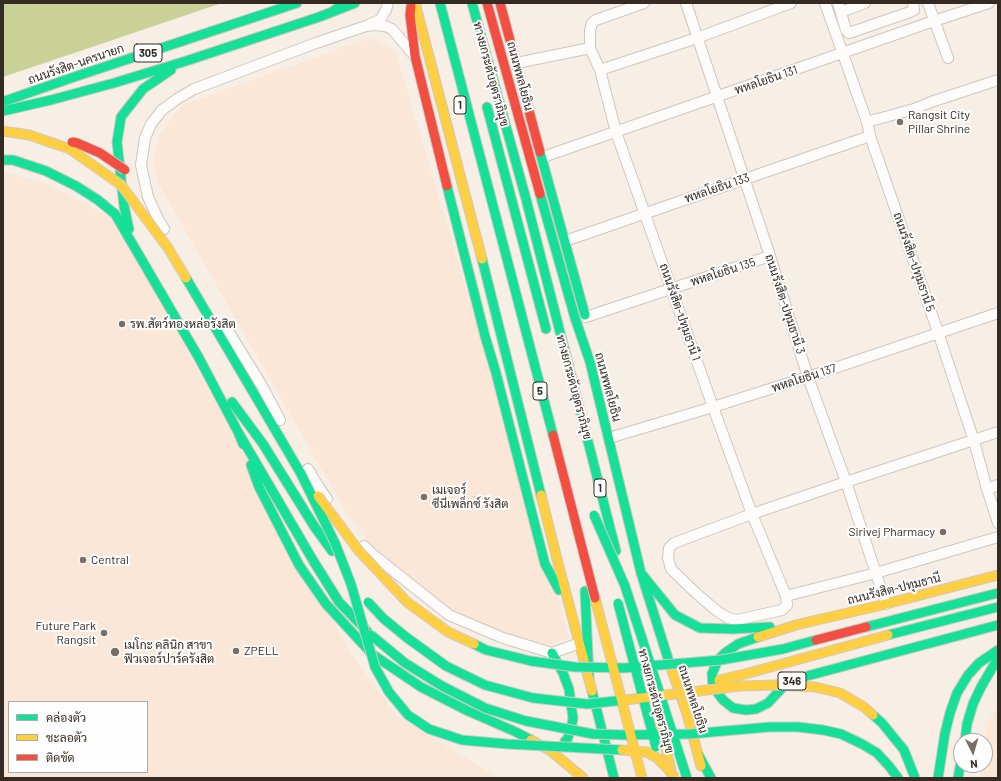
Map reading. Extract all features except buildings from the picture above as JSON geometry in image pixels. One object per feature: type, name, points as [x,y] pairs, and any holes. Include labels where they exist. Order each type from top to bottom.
[{"type":"main road","points":[[332,12],[344,3]]},
{"type":"main road","points":[[3,111],[51,100],[186,61],[319,17],[355,3]]},
{"type":"main road","points":[[412,3],[410,15],[415,56],[446,184],[545,564],[571,614]]},
{"type":"main road","name":"1","points":[[415,3],[469,207],[558,567],[580,643],[614,778]]},
{"type":"main road","name":"1","points":[[434,3],[634,778]]},
{"type":"main road","name":"5","points":[[440,3],[642,778]]},
{"type":"main road","name":"1","points":[[472,3],[526,199],[674,778]]},
{"type":"main road","name":"ถนนพหลโยธิน","points":[[487,3],[575,318],[590,362],[641,573],[687,714],[704,778]]},
{"type":"main road","name":"ถนนรังสิต-นครนายก","points":[[3,102],[295,4]]},
{"type":"main road","points":[[501,4],[586,317],[590,362]]},
{"type":"main road","points":[[134,246],[124,206],[117,142],[121,117],[143,89],[186,61]]},
{"type":"main road","name":"ทางยกระดับอุตราภิมุข","points":[[486,102],[548,338]]},
{"type":"main road","points":[[3,131],[29,135],[70,149],[121,185],[168,248],[300,472],[335,543],[352,584],[375,667],[389,692],[408,715],[429,729],[462,740],[647,752],[657,758],[668,768],[674,778]]},
{"type":"main road","points":[[35,137],[78,143],[100,153],[125,170]]},
{"type":"main road","points":[[3,160],[13,160],[46,171],[76,186],[98,200],[115,214],[199,358],[238,432],[339,602],[370,635],[405,662],[442,686],[485,708],[526,721],[592,734],[683,734],[770,727],[798,727],[841,734],[877,753],[898,778]]},
{"type":"main road","points":[[488,284],[507,414]]},
{"type":"main road","points":[[199,358],[263,444],[314,526],[368,602],[384,619],[446,666],[485,685],[533,698],[588,704],[740,686],[777,685],[815,687],[840,693],[864,707],[882,722],[904,750],[915,778]]},
{"type":"main road","points":[[238,432],[259,487],[299,565],[326,604],[372,654],[421,687],[468,711],[516,732],[550,751],[583,778]]},
{"type":"main road","points":[[300,472],[359,551],[407,602],[448,632],[486,650],[531,661],[574,667],[624,668],[721,660],[783,649],[998,593]]},
{"type":"main road","points":[[610,575],[594,511],[625,586],[687,778]]},
{"type":"main road","points":[[641,573],[676,615],[700,628],[732,629],[796,625]]},
{"type":"main road","name":"ถนนรังสิต-ปทุมธานี","points":[[796,625],[886,604],[998,575]]},
{"type":"main road","points":[[585,591],[589,678]]},
{"type":"main road","name":"ทางยกระดับอุตราภิมุข","points":[[616,597],[664,778]]},
{"type":"main road","points":[[636,699],[745,674],[906,630],[998,607]]},
{"type":"main road","points":[[796,625],[786,639],[783,647],[785,660],[788,666],[806,676]]},
{"type":"main road","name":"346","points":[[796,625],[738,644],[724,653],[718,660],[712,674],[713,687],[723,700],[733,708],[746,710],[756,709],[768,703],[782,688],[792,681],[806,676],[998,625]]},
{"type":"main road","points":[[938,778],[945,733],[957,693],[979,663],[998,650]]},
{"type":"main road","points":[[550,751],[567,740],[573,718],[569,689],[563,673],[552,653]]},
{"type":"main road","points":[[965,733],[973,704],[998,658]]},
{"type":"main road","points":[[698,754],[711,778]]},
{"type":"street","points":[[388,3],[380,20],[194,89],[162,110],[151,124],[145,138],[141,165],[148,196],[159,221],[262,386],[318,486],[351,534],[371,553],[449,615],[503,638],[552,653],[580,643]]},
{"type":"street","name":"ถนนรังสิต-ปทุมธานี 1","points":[[644,3],[596,20],[592,23],[590,30],[590,48],[600,70],[616,132],[752,514],[786,596]]},
{"type":"street","name":"ถนนรังสิต-ปทุมธานี 3","points":[[686,3],[770,256],[808,377],[846,482],[886,604]]},
{"type":"street","points":[[600,70],[697,38],[792,3]]},
{"type":"street","name":"ถนนรังสิต-ปทุมธานี 5","points":[[825,3],[938,332],[974,441],[998,523]]},
{"type":"street","points":[[865,3],[839,7],[846,30],[849,33],[910,12],[914,10],[913,3]]},
{"type":"street","points":[[928,3],[948,58]]},
{"type":"street","name":"พหลโยธิน 131","points":[[543,157],[989,3]]},
{"type":"street","points":[[366,26],[385,26],[392,30],[415,56]]},
{"type":"street","points":[[517,63],[590,48]]},
{"type":"street","points":[[867,122],[914,109],[998,80]]},
{"type":"street","name":"พหลโยธิน 133","points":[[565,241],[870,136]]},
{"type":"street","name":"พหลโยธิน 135","points":[[586,317],[770,256]]},
{"type":"street","name":"พหลโยธิน 137","points":[[609,438],[808,377],[998,312]]},
{"type":"street","points":[[998,432],[752,514],[674,543],[669,548],[668,558],[671,569],[696,594],[728,618],[737,620],[782,610],[787,605],[786,596],[876,573],[998,537]]},
{"type":"street","points":[[987,489],[998,485]]},
{"type":"shaded area","points":[[3,3],[222,3],[3,77]]},
{"type":"shaded area","points":[[370,38],[395,50],[570,638],[542,647],[502,637],[448,611],[374,551],[346,512],[157,181],[153,159],[161,132],[183,105]]},
{"type":"shaded area","points":[[3,172],[39,181],[73,197],[109,217],[133,249],[351,654],[397,716],[499,778],[3,778]]},
{"type":"shaded area","points":[[998,703],[998,778],[980,778],[980,773],[993,773],[993,733],[985,733],[985,728]]},
{"type":"traffic: fast","points":[[5,101],[297,3]]},
{"type":"traffic: fast","points":[[332,12],[344,3]]},
{"type":"traffic: fast","points":[[3,111],[114,83],[186,61],[319,17],[355,3]]},
{"type":"traffic: fast","points":[[440,3],[553,435]]},
{"type":"traffic: fast","points":[[472,3],[526,199],[616,551]]},
{"type":"traffic: fast","points":[[129,229],[124,206],[117,142],[121,117],[143,89],[171,70]]},
{"type":"traffic: fast","points":[[487,107],[546,329]]},
{"type":"traffic: fast","points":[[540,152],[585,315]]},
{"type":"traffic: fast","points":[[3,160],[13,160],[46,171],[76,186],[98,200],[115,214],[199,358],[243,444]]},
{"type":"traffic: fast","points":[[447,186],[545,564],[559,590]]},
{"type":"traffic: fast","points":[[540,194],[575,318],[590,362],[641,573],[670,665]]},
{"type":"traffic: fast","points":[[482,259],[541,495]]},
{"type":"traffic: fast","points":[[186,278],[300,472]]},
{"type":"traffic: fast","points":[[232,402],[263,444],[314,526],[332,551]]},
{"type":"traffic: fast","points":[[238,432],[339,602],[367,631]]},
{"type":"traffic: fast","points":[[251,465],[259,487],[299,565],[326,604],[372,654],[421,687],[468,711],[531,740]]},
{"type":"traffic: fast","points":[[300,472],[335,543],[351,584],[375,667],[389,692],[408,715],[429,729],[462,740],[622,750]]},
{"type":"traffic: fast","points":[[594,515],[625,586],[687,778]]},
{"type":"traffic: fast","points":[[641,573],[675,615],[700,628],[732,629],[770,627]]},
{"type":"traffic: fast","points":[[585,591],[589,678]]},
{"type":"traffic: fast","points":[[866,627],[998,593]]},
{"type":"traffic: fast","points":[[368,602],[384,619],[446,666],[485,685],[533,698],[587,704],[625,700]]},
{"type":"traffic: fast","points":[[618,603],[656,747]]},
{"type":"traffic: fast","points":[[888,635],[998,607]]},
{"type":"traffic: fast","points":[[758,637],[738,644],[725,653],[718,660],[712,674],[713,687],[723,700],[733,708],[746,710],[756,709],[768,703],[782,688],[792,681],[807,676],[998,625]]},
{"type":"traffic: fast","points":[[371,635],[405,663],[442,686],[485,708],[526,721],[593,734],[626,735],[690,734],[770,727],[798,727]]},
{"type":"traffic: fast","points":[[474,644],[486,650],[531,661],[575,667],[624,668],[721,660],[783,649],[816,640]]},
{"type":"traffic: fast","points":[[938,778],[945,733],[957,693],[968,675],[979,663],[998,650]]},
{"type":"traffic: fast","points":[[552,653],[563,673],[569,689],[573,718],[571,729],[567,740],[565,741]]},
{"type":"traffic: fast","points":[[966,733],[973,704],[998,658]]},
{"type":"traffic: fast","points":[[592,691],[614,778]]},
{"type":"traffic: fast","points":[[873,715],[882,723],[904,750],[915,778]]},
{"type":"traffic: fast","points":[[798,727],[841,734],[862,744],[877,753],[898,778]]},
{"type":"traffic: fast","points":[[698,754],[711,778]]},
{"type":"traffic: fast","points":[[958,778],[959,773]]},
{"type":"traffic: slow","points":[[415,3],[482,259]]},
{"type":"traffic: slow","points":[[3,131],[29,135],[70,149],[121,185],[168,248],[186,278]]},
{"type":"traffic: slow","points":[[541,495],[592,691]]},
{"type":"traffic: slow","points":[[318,496],[359,551],[407,602],[448,632],[474,644]]},
{"type":"traffic: slow","points":[[758,637],[796,625],[886,604],[998,575]]},
{"type":"traffic: slow","points":[[595,598],[642,778]]},
{"type":"traffic: slow","points":[[719,680],[888,635]]},
{"type":"traffic: slow","points":[[670,665],[687,714],[701,766]]},
{"type":"traffic: slow","points":[[625,700],[740,686],[777,685],[815,687],[840,693],[864,707],[873,715]]},
{"type":"traffic: slow","points":[[659,722],[673,778]]},
{"type":"traffic: slow","points":[[531,740],[551,751],[583,778]]},
{"type":"traffic: slow","points":[[622,750],[647,752],[657,758],[675,778]]},
{"type":"traffic: jam","points":[[487,3],[540,194]]},
{"type":"traffic: jam","points":[[500,3],[540,152]]},
{"type":"traffic: jam","points":[[411,6],[410,15],[415,56],[447,186]]},
{"type":"traffic: jam","points":[[72,142],[100,153],[125,170]]},
{"type":"traffic: jam","points":[[553,435],[595,598]]},
{"type":"traffic: jam","points":[[816,640],[866,627]]},
{"type":"place","name":"Rangsit City Pillar Shrine","points":[[900,122]]},
{"type":"place","name":"รพ.สัตว์ทองหล่อรังสิต","points":[[122,324]]},
{"type":"place","name":"เมเจอร์ ซีนีเพล็กซ์ รังสิต","points":[[424,497]]},
{"type":"place","name":"Sirivej Pharmacy","points":[[943,532]]},
{"type":"place","name":"Central","points":[[83,560]]},
{"type":"place","name":"Future Park Rangsit","points":[[104,633]]},
{"type":"place","name":"ZPELL","points":[[236,651]]},
{"type":"place","name":"เมโกะ คลินิก สาขา ฟิวเจอร์ปาร์ครังสิต","points":[[115,652]]}]
